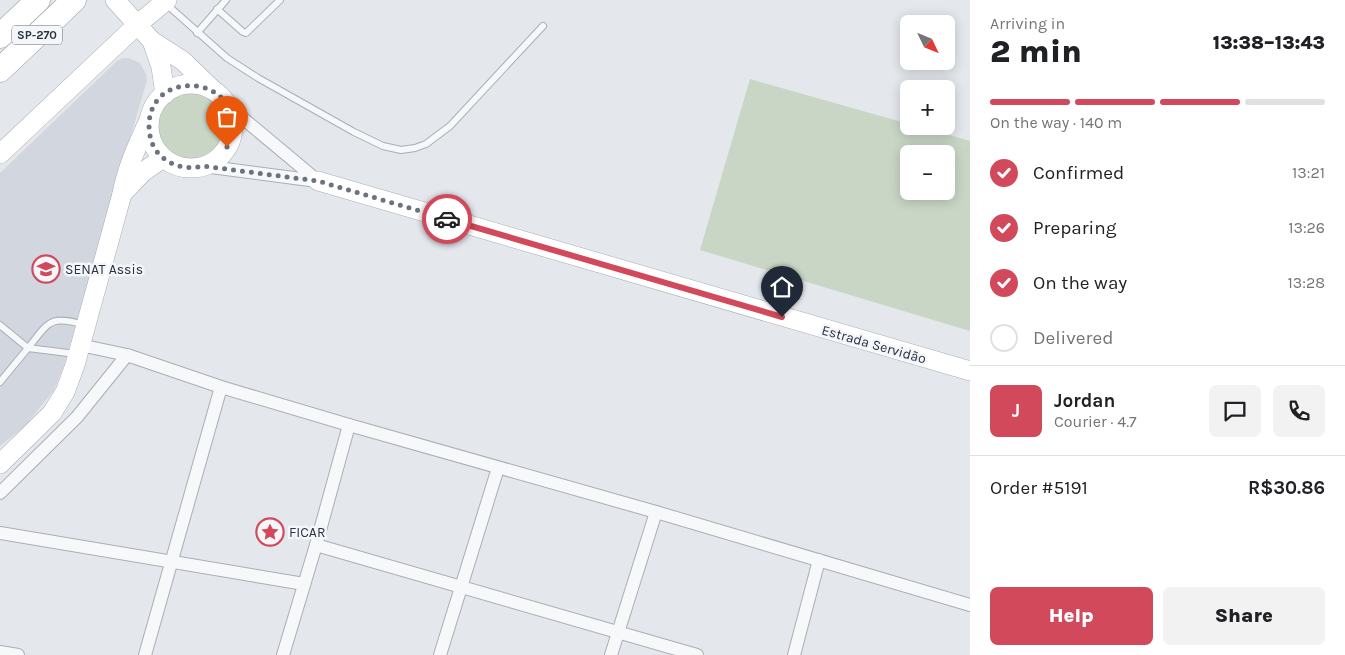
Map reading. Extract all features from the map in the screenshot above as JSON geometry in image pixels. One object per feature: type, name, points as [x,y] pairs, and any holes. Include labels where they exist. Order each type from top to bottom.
[{"type":"highway","name":"SP-270","points":[[0,36],[38,0]]},
{"type":"highway","name":"SP-270","points":[[0,70],[74,0]]},
{"type":"street","points":[[116,1],[152,42],[161,67],[165,94]]},
{"type":"street","points":[[0,154],[138,24],[166,1]]},
{"type":"street","points":[[150,120],[149,131],[156,150],[172,164],[182,168],[193,168],[213,162],[221,155],[231,138],[232,121],[220,98],[184,61],[152,42]]},
{"type":"street","points":[[0,464],[52,413],[65,392],[79,350],[126,176],[155,106],[165,94],[174,88],[184,85],[199,86],[220,98]]},
{"type":"street","name":"Estrada Servidão","points":[[220,98],[318,181]]},
{"type":"street","points":[[122,194],[143,172],[164,158]]},
{"type":"street","name":"Estrada Servidão","points":[[203,166],[318,181],[970,371]]},
{"type":"street","points":[[79,350],[127,355],[221,387],[349,426],[656,512],[970,605]]},
{"type":"street","points":[[0,493],[77,417],[127,355]]},
{"type":"street","points":[[145,655],[221,387]]},
{"type":"street","points":[[283,655],[316,546],[349,426]]},
{"type":"street","points":[[440,655],[498,468]]},
{"type":"street","points":[[611,655],[656,512]]},
{"type":"street","points":[[0,533],[172,560],[304,584]]},
{"type":"street","points":[[316,546],[697,655]]},
{"type":"street","points":[[794,655],[819,560]]},
{"type":"street","points":[[0,652],[18,655]]},
{"type":"lane","points":[[196,32],[226,0]]},
{"type":"lane","points":[[218,9],[246,33],[280,0]]},
{"type":"lane","points":[[166,1],[196,32],[227,58],[258,78],[354,132],[383,146],[401,150],[426,144],[450,126],[543,26]]},
{"type":"lane","points":[[0,382],[47,326],[56,320],[86,325]]},
{"type":"lane","points":[[0,325],[28,348],[79,350]]},
{"type":"shaded area","name":"SENAT Assis","points":[[129,58],[140,63],[147,80],[64,365],[54,390],[25,426],[0,446],[0,173],[117,61]]},
{"type":"green space","points":[[750,79],[900,121],[900,135],[949,135],[970,141],[970,331],[700,250]]},
{"type":"green space","points":[[191,93],[204,96],[215,103],[222,114],[225,127],[222,140],[215,151],[204,158],[191,161],[178,158],[167,151],[160,140],[157,127],[160,114],[167,103],[178,96]]},
{"type":"way so far","points":[[227,147],[231,138],[232,121],[227,105],[214,91],[194,85],[174,88],[165,94],[152,110],[149,131],[156,150],[172,164],[182,168],[203,166],[318,181],[447,219]]},
{"type":"place","name":"SENAT Assis","points":[[46,269]]},
{"type":"place","name":"FICAR","points":[[270,532]]},
{"type":"route","points":[[447,219],[782,317]]}]
